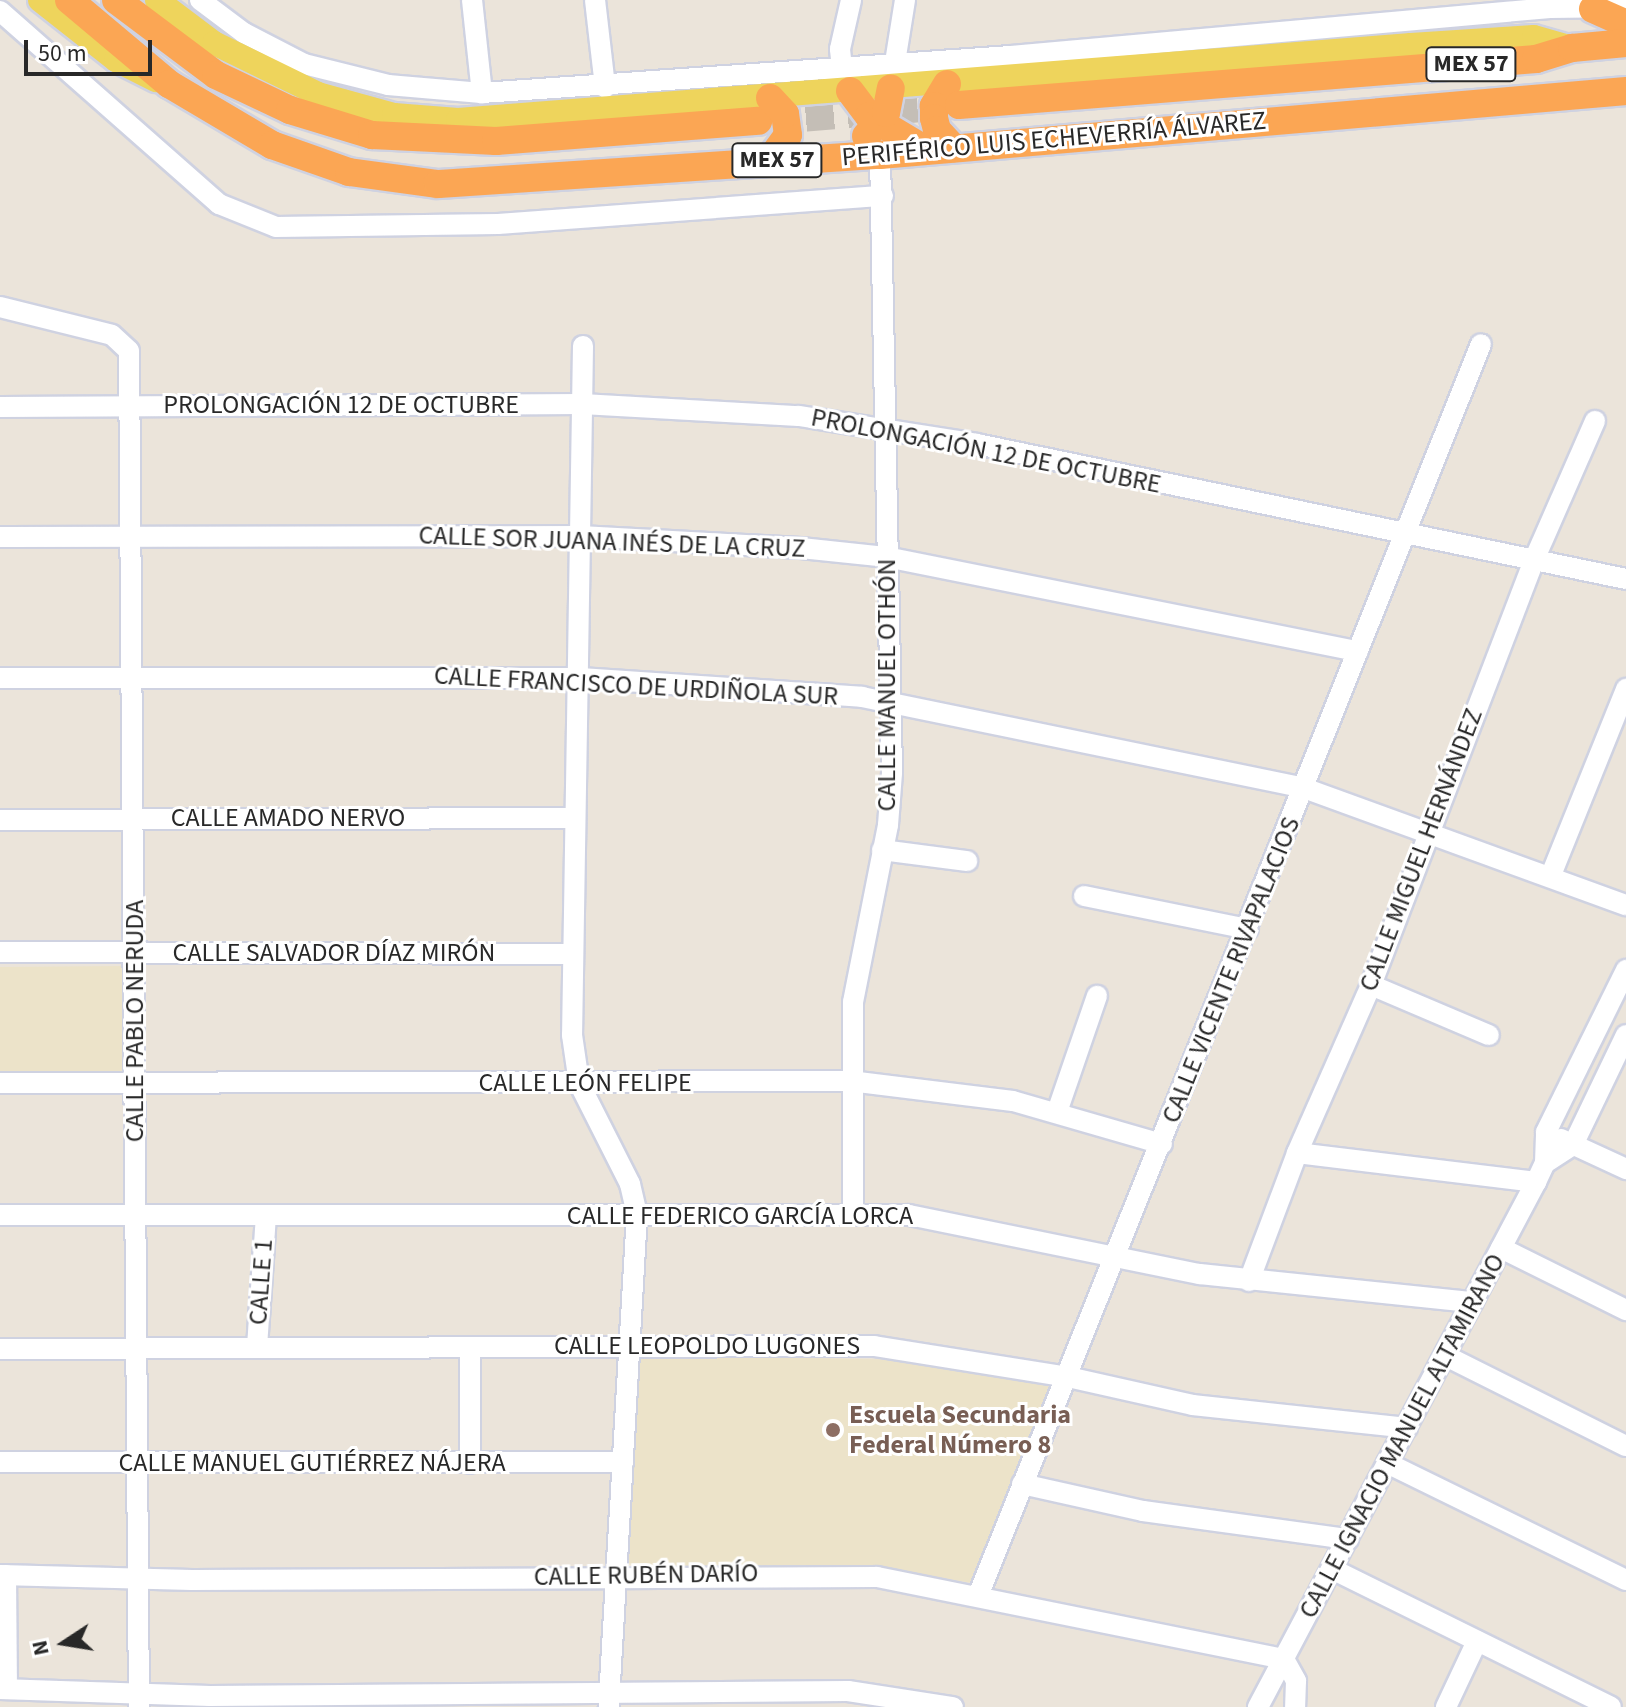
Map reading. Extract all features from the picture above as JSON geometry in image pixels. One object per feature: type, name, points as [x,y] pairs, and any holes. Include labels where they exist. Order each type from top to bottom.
[{"type":"highway","name":"PERIFÉRICO LUIS ECHEVERRÍA ÁLVAREZ","points":[[69,0],[169,84],[272,145],[349,172],[391,179],[481,185],[880,155],[1626,91]]},
{"type":"highway","name":"PERIFÉRICO LUIS ECHEVERRÍA ÁLVAREZ","points":[[116,0],[216,75],[290,110],[372,135],[496,141],[764,110]]},
{"type":"highway","points":[[1593,9],[1626,24]]},
{"type":"highway","name":"PERIFÉRICO LUIS ECHEVERRÍA ÁLVAREZ","points":[[953,95],[1536,59],[1572,48],[1626,43]]},
{"type":"highway","points":[[831,157],[879,123],[893,76]]},
{"type":"highway","points":[[845,80],[879,123],[926,150]]},
{"type":"highway","points":[[953,95],[934,106],[934,118],[937,130],[954,148]]},
{"type":"highway","points":[[764,110],[785,114],[788,135],[769,161]]},
{"type":"main road","name":"PERIFÉRICO LUIS ECHEVERRÍA ÁLVAREZ","points":[[40,0],[116,60],[169,84]]},
{"type":"main road","name":"PERIFÉRICO LUIS ECHEVERRÍA ÁLVAREZ","points":[[157,0],[214,43],[279,77],[318,94],[394,115],[492,119],[764,110],[845,80],[893,76],[953,95]]},
{"type":"street","name":"PERIFÉRICO LUIS ECHEVERRÍA ÁLVAREZ","points":[[200,0],[244,33],[304,64],[388,85],[482,93],[845,80]]},
{"type":"street","points":[[472,0],[482,93]]},
{"type":"street","points":[[595,0],[605,87]]},
{"type":"street","points":[[845,80],[851,0]]},
{"type":"street","points":[[893,76],[905,0]]},
{"type":"street","name":"PERIFÉRICO LUIS ECHEVERRÍA ÁLVAREZ","points":[[893,76],[1444,9],[1552,4],[1593,9],[1626,7]]},
{"type":"street","name":"PERIFÉRICO LUIS ECHEVERRÍA ÁLVAREZ","points":[[0,11],[219,204],[276,227],[498,224],[883,196]]},
{"type":"street","name":"CALLE MANUEL OTHÓN","points":[[853,1212],[850,1081],[857,966],[891,802],[892,701],[886,557],[880,155]]},
{"type":"street","name":"CALLE PABLO NERUDA","points":[[0,307],[120,338],[129,351],[139,1701]]},
{"type":"street","name":"CALLE VICENTE RIVAPALACIOS","points":[[978,1596],[1481,344]]},
{"type":"street","points":[[583,346],[572,1035],[579,1083],[630,1184],[637,1214],[610,1700]]},
{"type":"street","name":"PROLONGACIÓN 12 DE OCTUBRE","points":[[0,407],[582,404],[749,411],[885,427],[1626,579]]},
{"type":"street","name":"CALLE MIGUEL HERNÁNDEZ","points":[[1249,1281],[1297,1153],[1371,985],[1427,829],[1534,560],[1595,421]]},
{"type":"street","name":"CALLE SOR JUANA INÉS DE LA CRUZ","points":[[0,537],[580,536],[886,557],[1358,651]]},
{"type":"street","name":"CALLE FRANCISCO DE URDIÑOLA SUR","points":[[0,678],[579,678],[892,701],[1304,788],[1427,829],[1626,905]]},
{"type":"street","points":[[1551,875],[1626,689]]},
{"type":"street","name":"CALLE AMADO NERVO","points":[[0,820],[575,818]]},
{"type":"street","points":[[882,850],[967,861]]},
{"type":"street","points":[[1084,896],[1248,929]]},
{"type":"street","name":"CALLE SALVADOR DÍAZ MIRÓN","points":[[0,952],[571,954]]},
{"type":"street","name":"CALLE IGNACIO MANUEL ALTAMIRANO","points":[[1258,1707],[1446,1356],[1540,1172],[1546,1132],[1626,970]]},
{"type":"street","points":[[1371,985],[1489,1035]]},
{"type":"street","points":[[1057,1112],[1097,996]]},
{"type":"street","points":[[1573,1145],[1626,1035]]},
{"type":"street","name":"CALLE LEÓN FELIPE","points":[[0,1083],[850,1081],[972,1093],[1057,1112],[1162,1144]]},
{"type":"street","points":[[1546,1132],[1626,1169]]},
{"type":"street","name":"CALLE IGNACIO MANUEL ALTAMIRANO","points":[[1540,1172],[1573,1145]]},
{"type":"street","points":[[1297,1153],[1540,1172]]},
{"type":"street","name":"CALLE FEDERICO GARCÍA LORCA","points":[[0,1215],[137,1217],[853,1212],[964,1222],[1116,1256],[1249,1281],[1473,1302]]},
{"type":"street","name":"CALLE 1","points":[[257,1347],[266,1216]]},
{"type":"street","points":[[1501,1248],[1626,1310]]},
{"type":"street","name":"CALLE LEOPOLDO LUGONES","points":[[0,1349],[874,1346],[1068,1377],[1193,1405],[1407,1428]]},
{"type":"street","points":[[470,1347],[470,1463]]},
{"type":"street","points":[[1446,1356],[1626,1446]]},
{"type":"street","name":"CALLE MANUEL GUTIÉRREZ NÁJERA","points":[[0,1462],[623,1462]]},
{"type":"street","points":[[1387,1463],[1626,1580]]},
{"type":"street","points":[[1022,1484],[1143,1511],[1348,1539]]},
{"type":"street","points":[[1332,1569],[1477,1641],[1584,1701],[1611,1707]]},
{"type":"street","points":[[3,1575],[4,1689],[139,1701],[610,1700],[848,1691],[953,1707]]},
{"type":"street","name":"CALLE RUBÉN DARÍO","points":[[3,1575],[140,1578],[854,1576],[978,1596],[1284,1659]]},
{"type":"street","points":[[1446,1707],[1477,1641]]},
{"type":"street","points":[[1284,1659],[1296,1681],[1295,1707]]},
{"type":"shaded area","points":[[127,966],[128,1072],[0,1074],[0,967]]},
{"type":"shaded area","name":"Escuela Secundaria Federal Número 8","points":[[637,1355],[915,1360],[1051,1386],[973,1583],[878,1568],[623,1565]]},
{"type":"tunnel","points":[[764,121],[958,105]]},
{"type":"place","name":"Escuela Secundaria Federal Número 8","points":[[833,1430]]}]
